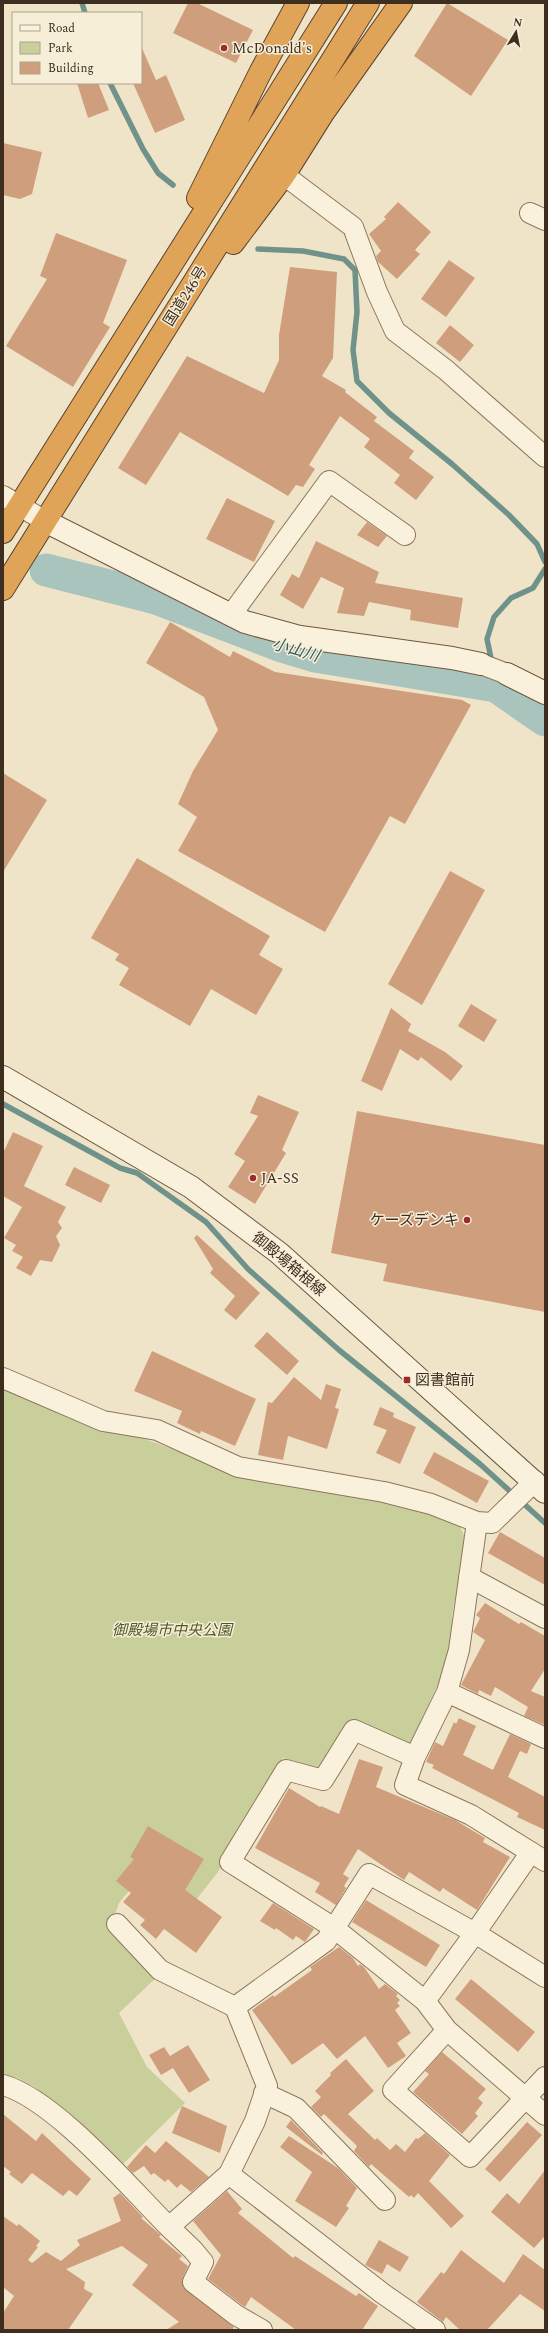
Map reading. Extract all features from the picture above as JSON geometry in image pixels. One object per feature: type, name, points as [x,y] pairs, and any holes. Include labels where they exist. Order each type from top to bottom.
[{"type":"highway","points":[[175,257],[180,235],[261,71],[298,3]]},
{"type":"highway","name":"国道246号","points":[[3,532],[11,501],[175,257],[336,3]]},
{"type":"highway","name":"国道246号","points":[[3,589],[368,3]]},
{"type":"highway","points":[[201,270],[230,247],[284,175],[323,113],[401,3]]},
{"type":"main road","points":[[45,521],[245,622],[300,637],[452,658],[481,664]]},
{"type":"main road","points":[[507,674],[545,693]]},
{"type":"main road","name":"御殿場箱根線","points":[[3,1076],[191,1187],[279,1253],[540,1487]]},
{"type":"street","points":[[284,175],[353,227],[377,292],[395,331],[446,370],[545,457]]},
{"type":"street","points":[[231,615],[329,481],[406,535]]},
{"type":"street","points":[[11,501],[45,521]]},
{"type":"street","points":[[481,664],[507,674]]},
{"type":"street","points":[[3,1378],[103,1421],[157,1430],[238,1467],[384,1492],[430,1504],[477,1522],[492,1523],[540,1487]]},
{"type":"street","points":[[425,2001],[475,1933],[538,1857],[471,1815],[405,1785],[415,1757],[447,1692],[459,1650],[477,1522]]},
{"type":"street","points":[[469,1577],[545,1618]]},
{"type":"street","points":[[447,1692],[545,1738]]},
{"type":"street","points":[[415,1757],[354,1730],[323,1780],[286,1770],[230,1862],[334,1928],[425,2001],[447,2030],[545,2115]]},
{"type":"street","points":[[235,2007],[326,1941],[369,1874],[475,1933],[545,1977]]},
{"type":"street","points":[[117,1924],[160,1970],[235,2007],[267,2086],[255,2121],[229,2174],[169,2227]]},
{"type":"street","points":[[447,2030],[393,2090],[470,2157],[545,2076]]},
{"type":"street","points":[[3,2085],[13,2088],[44,2107],[76,2134],[194,2250],[203,2262],[193,2282],[236,2315],[262,2330]]},
{"type":"street","points":[[264,2093],[296,2108],[385,2200]]},
{"type":"street","points":[[229,2174],[382,2293],[435,2330]]},
{"type":"green space","name":"御殿場市中央公園","points":[[3,1387],[194,1457],[386,1500],[456,1519],[464,1535],[467,1562],[459,1581],[452,1614],[451,1656],[408,1749],[349,1720],[319,1770],[283,1758],[248,1815],[218,1872],[196,1900],[144,1873],[119,1903],[111,1926],[158,1976],[119,2013],[147,2067],[185,2103],[122,2165],[35,2087],[18,2078],[3,2075]]},
{"type":"building","name":"McDonald's","points":[[188,3],[197,3],[253,30],[236,63],[173,33]]},
{"type":"building","points":[[447,3],[508,40],[471,96],[414,56]]},
{"type":"building","points":[[142,48],[156,80],[166,75],[185,120],[155,133],[133,84],[142,84]]},
{"type":"building","points":[[77,84],[98,84],[109,110],[88,118]]},
{"type":"building","points":[[3,143],[42,152],[32,194],[20,199],[3,195]]},
{"type":"building","points":[[398,202],[431,232],[415,250],[420,254],[397,279],[378,262],[376,256],[381,251],[369,234],[386,219],[384,217]]},
{"type":"building","points":[[56,233],[127,260],[103,323],[110,327],[73,387],[6,346],[47,279],[40,276]]},
{"type":"building","points":[[449,260],[475,278],[446,317],[421,299]]},
{"type":"building","points":[[290,267],[337,272],[333,358],[322,376],[346,390],[345,392],[377,417],[374,421],[414,451],[409,458],[434,477],[416,500],[394,483],[400,475],[364,447],[370,439],[340,416],[309,465],[315,469],[303,487],[296,485],[288,496],[180,432],[146,485],[118,468],[187,356],[264,393],[279,360],[279,335]]},
{"type":"building","points":[[450,325],[474,345],[460,362],[436,343]]},
{"type":"building","points":[[227,498],[275,521],[254,562],[206,539]]},
{"type":"building","points":[[367,522],[387,536],[378,547],[357,535]]},
{"type":"building","points":[[316,541],[379,572],[375,583],[463,598],[458,628],[410,620],[411,610],[369,602],[364,616],[337,613],[344,588],[321,577],[303,609],[280,595],[292,574],[299,578]]},
{"type":"building","points":[[170,622],[230,657],[233,651],[275,672],[462,700],[471,705],[405,824],[390,816],[325,932],[178,851],[197,817],[178,804],[193,771],[218,730],[204,697],[146,663]]},
{"type":"building","points":[[3,773],[47,800],[3,872]]},
{"type":"building","points":[[137,858],[270,936],[259,955],[283,969],[256,1015],[211,989],[190,1026],[119,985],[129,968],[115,960],[119,954],[91,938]]},
{"type":"building","points":[[450,871],[485,890],[422,1005],[388,984]]},
{"type":"building","points":[[471,1004],[497,1020],[484,1042],[458,1026]]},
{"type":"building","points":[[391,1008],[411,1024],[408,1031],[445,1052],[463,1066],[451,1081],[421,1057],[418,1061],[400,1049],[382,1091],[361,1081]]},
{"type":"building","points":[[258,1095],[299,1112],[282,1150],[286,1153],[255,1204],[228,1187],[245,1161],[234,1154],[258,1116],[250,1113]]},
{"type":"building","points":[[357,1111],[545,1145],[545,1312],[383,1281],[387,1264],[331,1253]]},
{"type":"building","points":[[13,1132],[43,1146],[24,1186],[66,1207],[58,1222],[62,1228],[56,1236],[60,1245],[52,1262],[40,1260],[31,1276],[16,1268],[23,1257],[12,1251],[16,1245],[4,1238],[22,1207],[3,1196],[3,1153]]},
{"type":"building","points":[[74,1167],[110,1185],[101,1203],[65,1185]]},
{"type":"building","points":[[197,1235],[260,1293],[236,1320],[224,1310],[235,1296],[210,1273],[213,1269],[194,1238]]},
{"type":"building","points":[[267,1332],[299,1361],[287,1375],[254,1346]]},
{"type":"building","points":[[152,1351],[256,1399],[235,1446],[201,1431],[200,1434],[177,1423],[182,1411],[134,1391]]},
{"type":"building","points":[[294,1377],[321,1400],[326,1384],[341,1389],[335,1408],[339,1409],[327,1449],[288,1436],[283,1460],[258,1455],[268,1402],[272,1403]]},
{"type":"building","points":[[380,1407],[394,1413],[393,1417],[416,1427],[400,1464],[376,1453],[387,1430],[373,1425]]},
{"type":"building","points":[[434,1452],[489,1481],[477,1503],[423,1473]]},
{"type":"building","points":[[500,1532],[545,1558],[545,1585],[488,1553]]},
{"type":"building","points":[[485,1603],[519,1624],[521,1622],[545,1636],[545,1669],[531,1691],[545,1697],[545,1725],[524,1716],[528,1707],[495,1687],[491,1696],[479,1690],[478,1694],[461,1685],[485,1640],[473,1632],[480,1618],[476,1615]]},
{"type":"building","points":[[459,1718],[476,1726],[463,1755],[493,1770],[510,1734],[531,1744],[527,1754],[520,1751],[508,1777],[545,1797],[545,1830],[517,1817],[519,1813],[432,1768],[434,1765],[426,1762],[435,1742],[443,1746],[454,1722],[456,1724]]},
{"type":"building","points":[[359,1759],[383,1767],[376,1787],[455,1820],[485,1838],[483,1842],[510,1857],[477,1910],[443,1888],[440,1892],[409,1872],[404,1880],[358,1849],[343,1874],[349,1878],[344,1886],[346,1888],[336,1905],[315,1892],[320,1883],[255,1848],[289,1788],[320,1807],[321,1806],[339,1814]]},
{"type":"building","points":[[148,1826],[204,1859],[185,1890],[222,1917],[196,1953],[164,1929],[156,1939],[140,1925],[145,1920],[123,1902],[131,1893],[116,1881],[134,1859],[130,1857]]},
{"type":"building","points":[[366,1900],[440,1945],[426,1967],[352,1922]]},
{"type":"building","points":[[273,1903],[314,1929],[305,1942],[296,1936],[293,1940],[276,1928],[275,1930],[260,1921]]},
{"type":"building","points":[[339,1947],[353,1958],[358,1966],[360,1964],[364,1967],[379,1989],[385,1984],[398,1994],[396,1996],[400,2000],[397,2003],[400,2006],[395,2010],[411,2033],[397,2043],[406,2056],[388,2068],[365,2036],[337,2059],[323,2043],[292,2065],[252,2010],[273,1995],[274,1997],[312,1970],[310,1967]]},
{"type":"building","points":[[471,1979],[535,2032],[518,2052],[455,1999]]},
{"type":"building","points":[[188,2045],[210,2080],[189,2093],[173,2068],[161,2075],[149,2055],[164,2047],[170,2056]]},
{"type":"building","points":[[442,2052],[486,2089],[478,2098],[483,2103],[475,2113],[478,2116],[462,2134],[413,2092],[429,2074],[425,2071]]},
{"type":"building","points":[[346,2059],[374,2091],[348,2114],[375,2140],[377,2138],[390,2150],[396,2144],[405,2152],[416,2138],[418,2139],[425,2133],[450,2155],[429,2181],[464,2216],[451,2228],[418,2193],[414,2198],[411,2195],[409,2197],[371,2164],[369,2167],[354,2151],[357,2146],[324,2114],[321,2117],[311,2107],[321,2097],[315,2091],[331,2075],[330,2073]]},
{"type":"building","points":[[182,2106],[227,2126],[220,2153],[172,2133]]},
{"type":"building","points":[[3,2114],[36,2141],[42,2133],[91,2179],[77,2196],[69,2190],[63,2196],[32,2173],[22,2184],[9,2174],[11,2172],[3,2166]]},
{"type":"building","points":[[291,2120],[323,2153],[322,2155],[286,2127]]},
{"type":"building","points":[[527,2122],[542,2135],[500,2182],[485,2169]]},
{"type":"building","points":[[289,2136],[338,2168],[357,2188],[346,2206],[349,2208],[336,2227],[295,2201],[312,2172],[280,2147]]},
{"type":"building","points":[[166,2141],[209,2177],[191,2192],[181,2184],[177,2188],[168,2179],[165,2182],[154,2173],[151,2175],[144,2166],[133,2173],[127,2167],[146,2145],[155,2153]]},
{"type":"building","points":[[545,2170],[545,2236],[534,2248],[491,2212],[507,2193],[519,2204]]},
{"type":"building","points":[[227,2191],[242,2209],[238,2213],[293,2258],[295,2256],[356,2296],[359,2293],[378,2306],[362,2330],[296,2330],[251,2297],[245,2307],[208,2279],[221,2255],[193,2221]]},
{"type":"building","points":[[120,2193],[143,2217],[141,2218],[161,2235],[159,2237],[182,2256],[179,2259],[188,2266],[183,2277],[183,2287],[234,2327],[232,2330],[166,2330],[179,2322],[132,2285],[148,2265],[122,2246],[66,2269],[85,2282],[84,2289],[93,2294],[68,2330],[3,2330],[3,2313],[14,2296],[3,2287],[3,2216],[17,2226],[19,2224],[40,2241],[36,2246],[38,2247],[28,2260],[32,2263],[46,2252],[61,2261],[80,2245],[77,2240],[121,2221],[113,2198]]},
{"type":"building","points":[[379,2240],[409,2257],[400,2272],[387,2264],[382,2274],[365,2265]]},
{"type":"building","points":[[461,2250],[504,2283],[523,2254],[545,2270],[545,2311],[520,2294],[487,2330],[460,2330],[446,2317],[443,2322],[417,2302],[441,2272],[444,2274]]},
{"type":"waterway","points":[[82,3],[85,12]]},
{"type":"waterway","points":[[110,84],[143,149],[158,173],[173,185]]},
{"type":"waterway","points":[[258,249],[303,251],[344,259],[355,270],[357,312],[353,350],[357,381],[389,413],[452,464],[509,515],[537,544],[545,562]]},
{"type":"waterway","points":[[492,663],[487,639],[494,617],[511,598],[533,588],[545,569]]},
{"type":"waterway","name":"小山川","points":[[46,570],[156,598],[282,646],[315,656],[496,686],[545,720]]},
{"type":"waterway","points":[[494,674],[496,686]]},
{"type":"waterway","points":[[3,1104],[120,1168],[137,1173],[206,1222],[248,1269],[339,1350],[480,1464],[545,1523]]},
{"type":"place","name":"McDonald's","points":[[224,48]]},
{"type":"place","name":"JA-SS","points":[[253,1178]]},
{"type":"place","name":"ケーズデンキ","points":[[467,1220]]},
{"type":"place","name":"図書館前","points":[[407,1380]]}]
